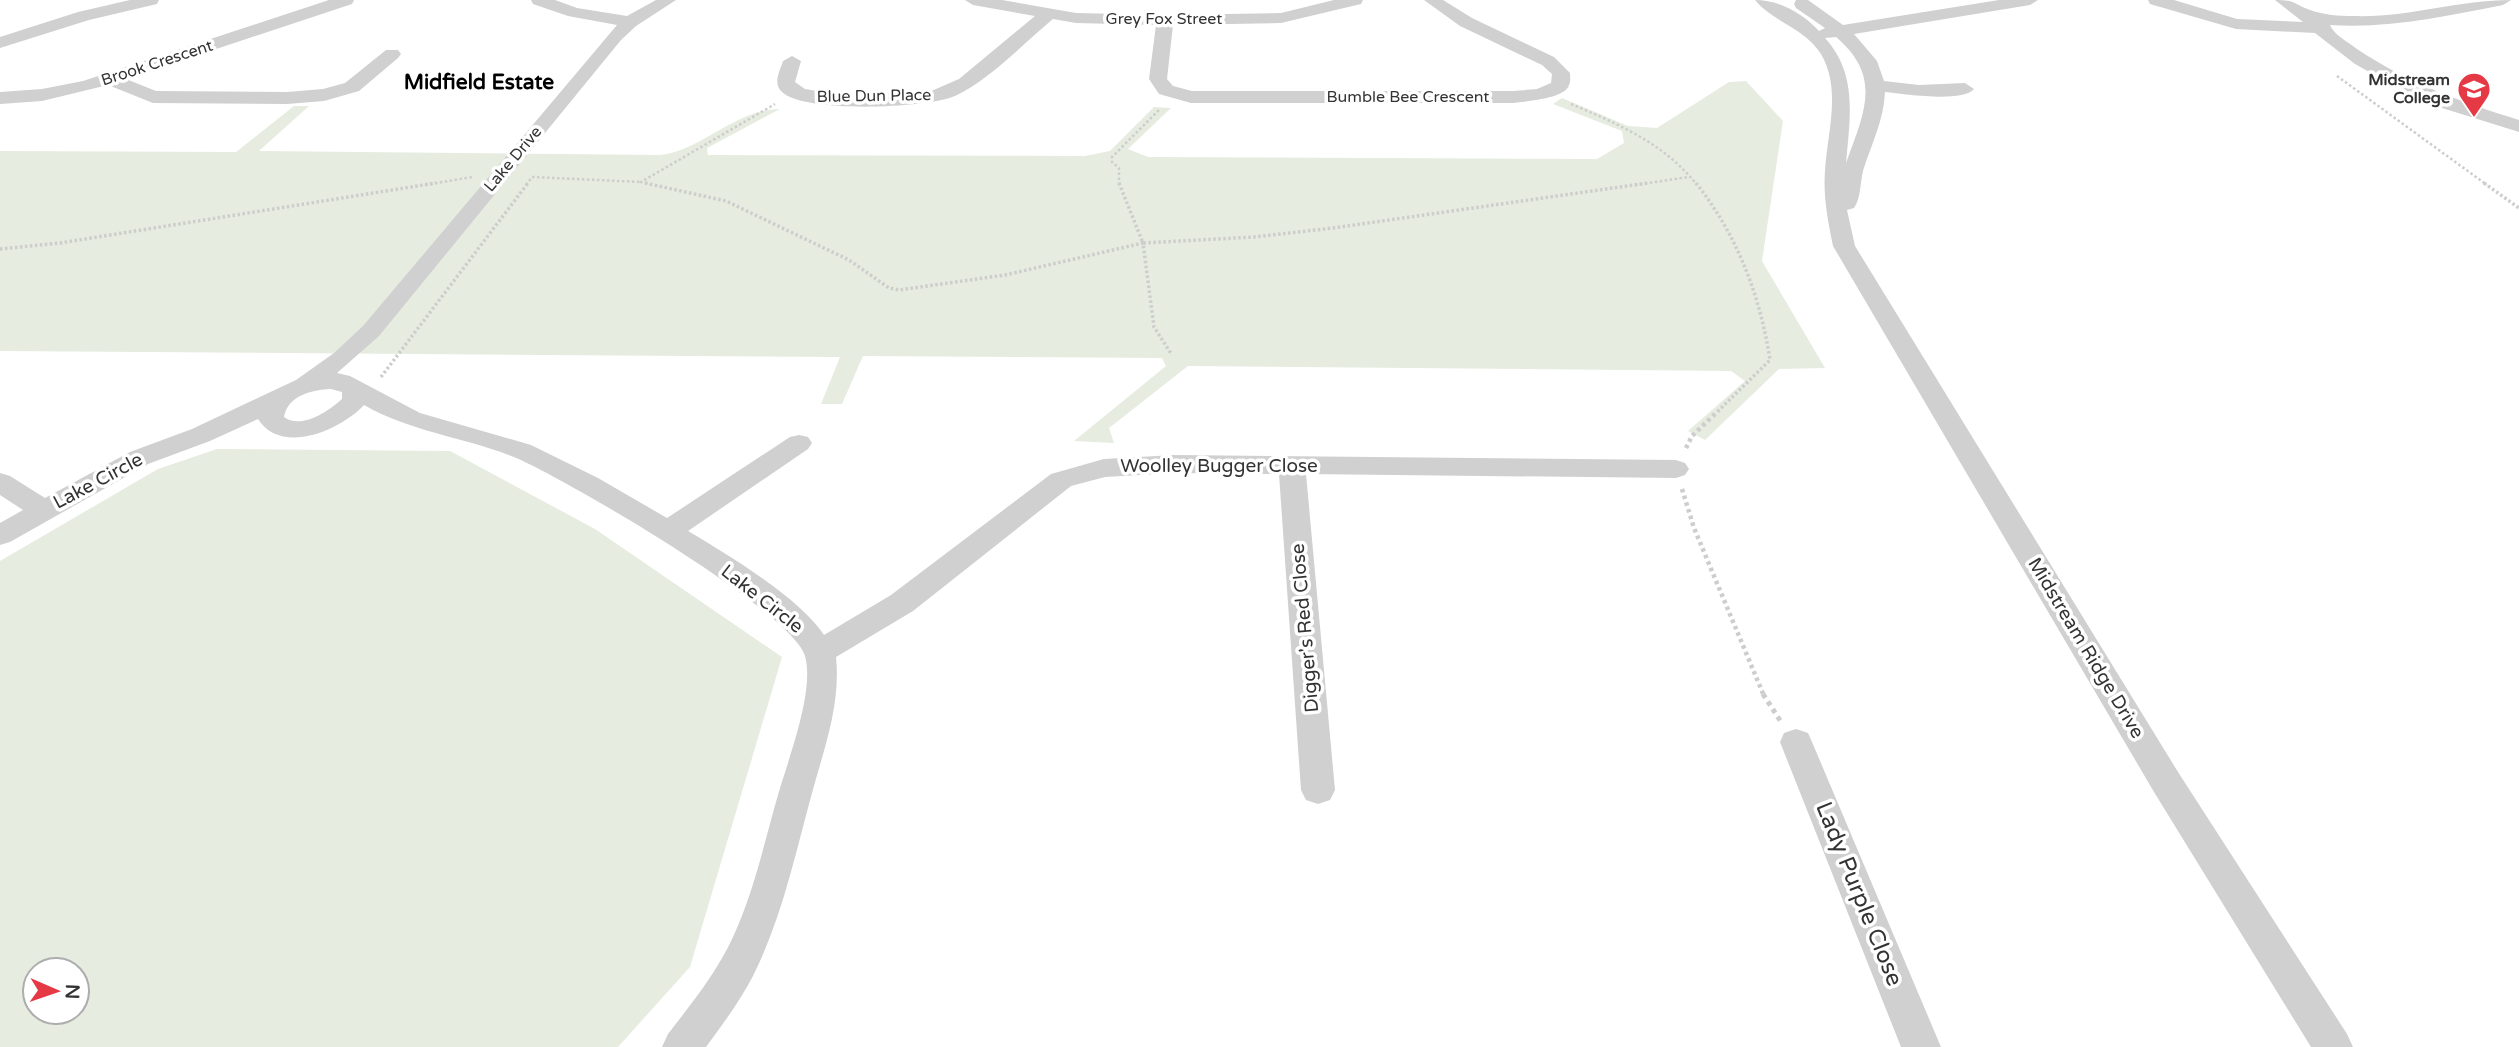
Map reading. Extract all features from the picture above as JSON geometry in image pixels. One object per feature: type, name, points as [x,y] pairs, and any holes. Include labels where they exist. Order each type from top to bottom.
[{"type":"street","points":[[0,43],[84,16],[150,0]]},
{"type":"street","points":[[285,0],[310,12]]},
{"type":"street","name":"Brook Crescent","points":[[0,98],[53,93],[110,79],[346,0]]},
{"type":"street","points":[[539,0],[574,12],[630,22]]},
{"type":"street","name":"Lake Drive","points":[[304,386],[342,358],[371,331],[615,36],[630,22],[668,0]]},
{"type":"street","name":"Grey Fox Street","points":[[973,0],[1047,15],[1089,19],[1164,20],[1281,18],[1355,0]]},
{"type":"street","points":[[1432,0],[1466,22],[1557,67],[1562,78],[1560,86],[1546,93]]},
{"type":"street","name":"Midstream Ridge Drive","points":[[1763,0],[1818,15],[1841,31],[1861,53],[1876,86]]},
{"type":"street","points":[[1815,35],[2030,0]]},
{"type":"street","points":[[2156,0],[2250,26],[2320,29],[2503,0]]},
{"type":"street","points":[[2170,0],[2186,10]]},
{"type":"street","points":[[2283,0],[2381,70],[2429,96],[2519,126]]},
{"type":"street","name":"Midstream Ridge Drive","points":[[1795,9],[1830,55],[1843,90],[1833,180],[1837,225],[1844,246],[2166,782],[2333,1047]]},
{"type":"street","points":[[1818,15],[1843,11]]},
{"type":"street","points":[[2304,14],[2322,20],[2350,23]]},
{"type":"street","name":"Blue Dun Place","points":[[792,61],[786,82],[794,93],[830,99],[918,99],[943,95],[965,83],[1047,15]]},
{"type":"street","points":[[1164,20],[1158,79],[1161,85],[1176,93]]},
{"type":"street","points":[[110,79],[153,97],[287,99],[324,95],[352,87],[392,54]]},
{"type":"street","points":[[1844,246],[1852,176],[1874,106],[1876,86],[1919,91],[1965,89]]},
{"type":"street","points":[[2429,96],[2444,91],[2463,90],[2519,107]]},
{"type":"street","name":"Bumble Bee Crescent","points":[[1176,93],[1205,98],[1513,97],[1546,93]]},
{"type":"street","name":"Lake Drive","points":[[329,420],[354,401],[357,390],[355,366],[371,331]]},
{"type":"street","points":[[277,411],[304,386],[330,381],[357,390]]},
{"type":"street","name":"Lake Circle","points":[[357,390],[389,410],[430,425],[523,451],[565,470],[670,530],[768,601],[813,640],[820,652]]},
{"type":"street","name":"Lake Circle","points":[[0,535],[139,458],[201,435],[248,426],[277,411],[294,428],[329,420],[389,420],[430,425]]},
{"type":"street","points":[[670,530],[799,443]]},
{"type":"street","name":"Woolley Bugger Close","points":[[820,652],[902,603],[1061,480],[1104,468],[1137,464],[1676,469]]},
{"type":"street","name":"Digger's Red Close","points":[[1292,466],[1318,790]]},
{"type":"street","points":[[0,482],[43,510]]},
{"type":"street","points":[[682,1047],[740,963],[766,899],[819,696],[820,652]]},
{"type":"street","name":"Lady Purple Close","points":[[1796,742],[1922,1047]]},
{"type":"path","points":[[2337,76],[2519,208]]},
{"type":"path","points":[[641,182],[794,93]]},
{"type":"path","points":[[1172,355],[1154,327],[1143,243],[1118,181],[1119,168],[1112,162],[1112,157],[1176,93]]},
{"type":"path","points":[[1546,93],[1642,137],[1670,156],[1689,177],[1736,242],[1765,321],[1770,360],[1692,436],[1676,469],[1694,528],[1767,703],[1796,742]]},
{"type":"path","points":[[0,249],[60,243],[459,178],[532,177],[641,182],[726,201],[849,260],[889,288],[899,290],[1005,275],[1143,243],[1254,237],[1334,228],[1689,177]]},
{"type":"path","points":[[357,390],[532,177]]},
{"type":"shaded area","points":[[1746,81],[1783,121],[1762,261],[1825,368],[1779,369],[1705,440],[1688,431],[1745,381],[1731,371],[1188,366],[1109,428],[1114,443],[1074,441],[1166,366],[1162,358],[863,356],[842,404],[821,404],[840,357],[0,351],[0,151],[236,152],[294,106],[309,106],[259,151],[661,155],[692,145],[749,115],[780,109],[707,148],[708,155],[1085,156],[1110,151],[1154,107],[1171,108],[1128,149],[1148,157],[1597,159],[1624,143],[1622,131],[1553,104],[1562,98],[1628,126],[1657,128],[1729,82]]},
{"type":"shaded area","points":[[217,449],[450,451],[595,529],[782,657],[690,967],[618,1047],[0,1047],[0,561],[158,469]]},
{"type":"place","name":"Midstream College","points":[[2474,119]]},
{"type":"district","name":"Midfield Estate","points":[[479,82]]}]
